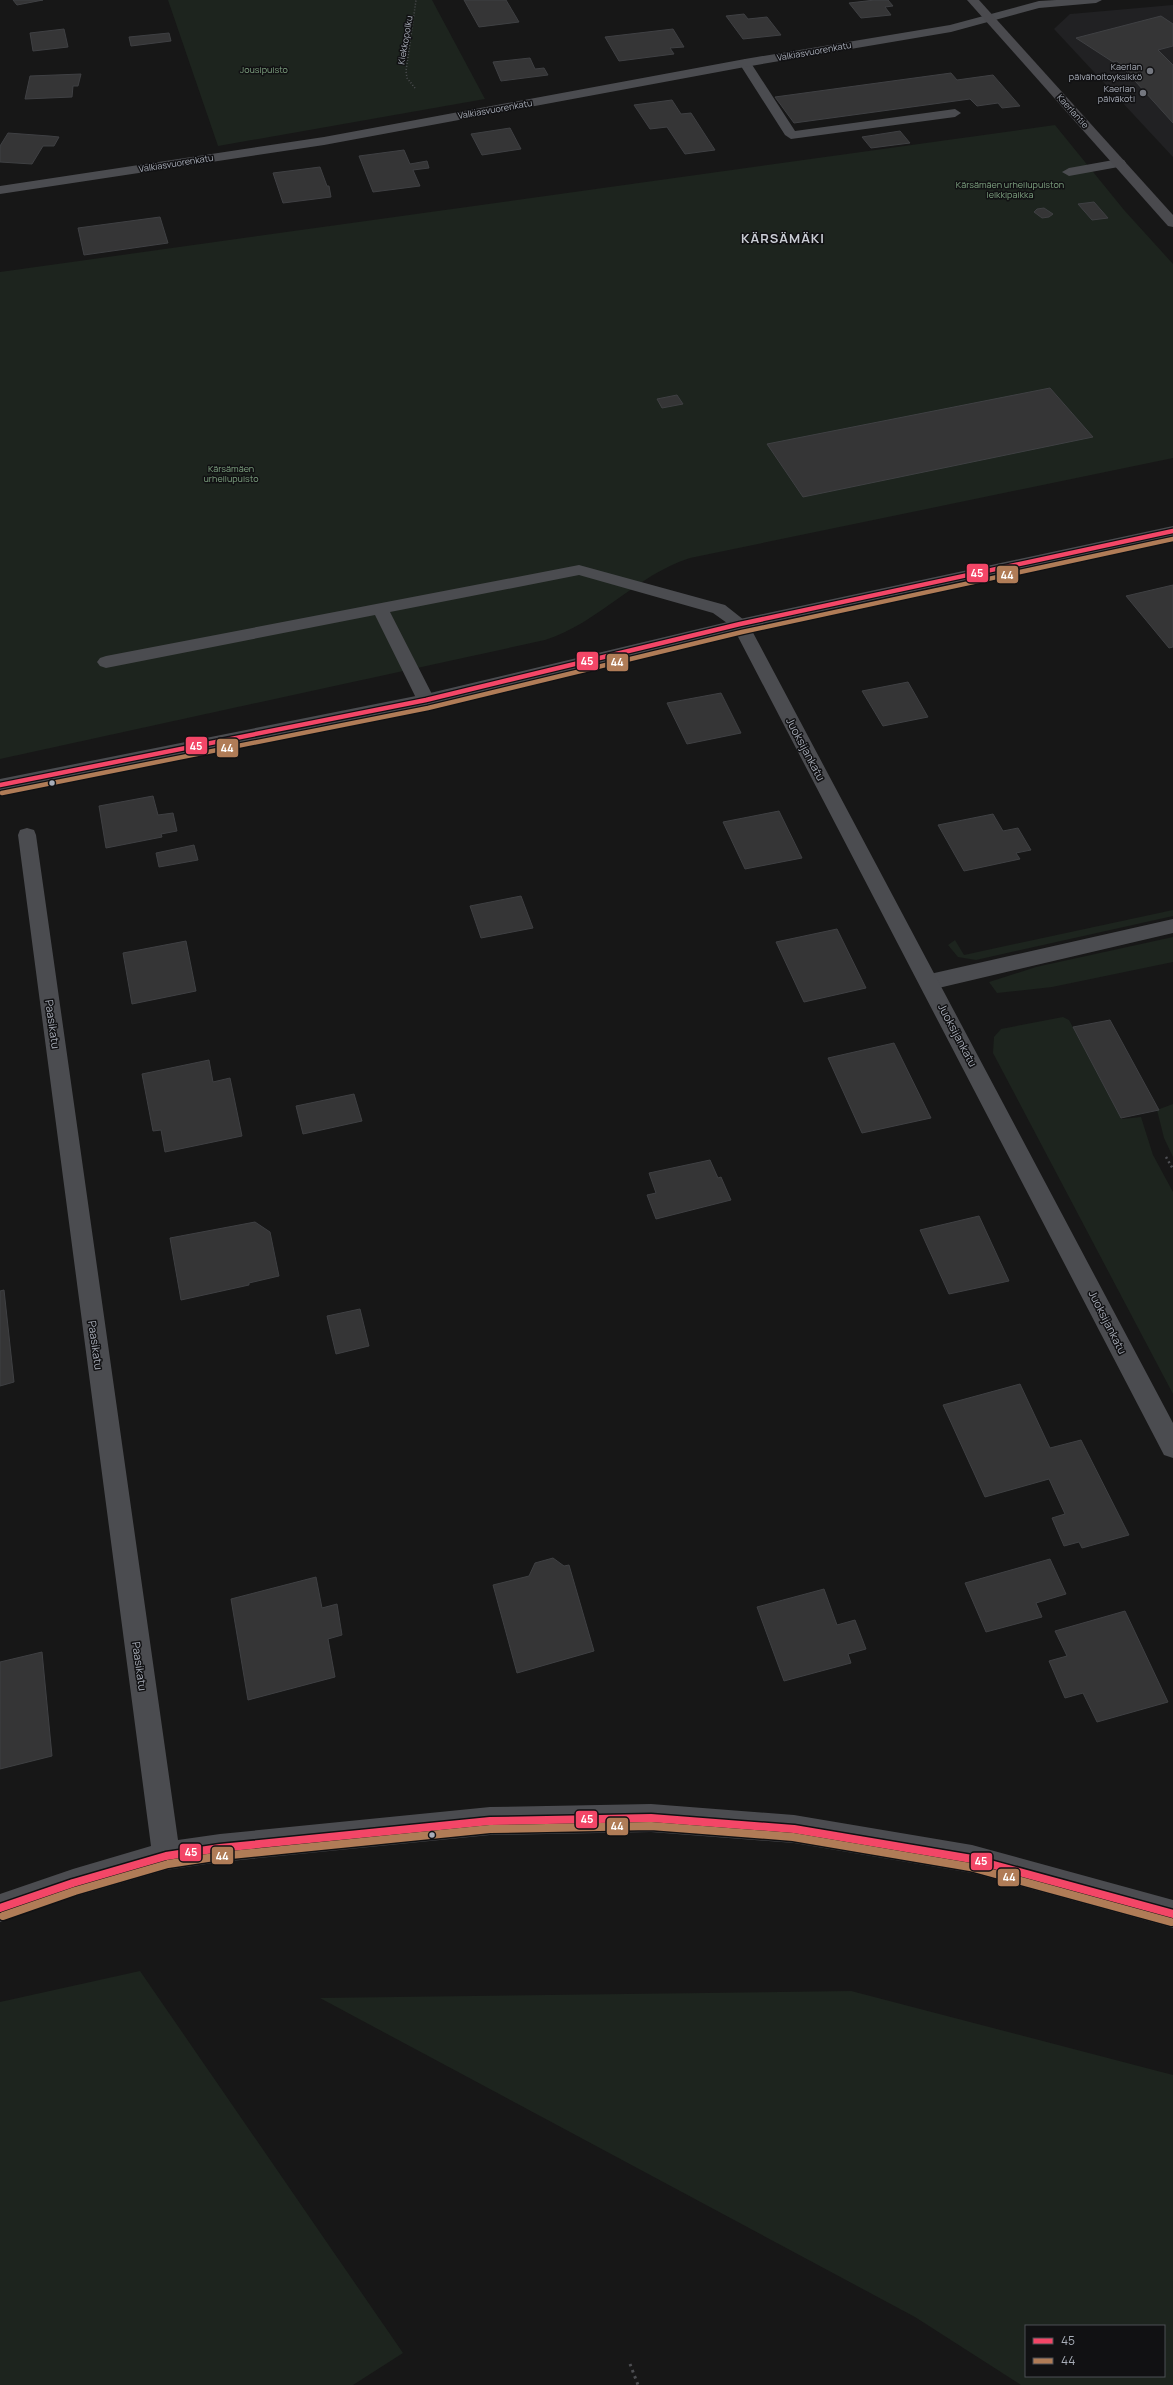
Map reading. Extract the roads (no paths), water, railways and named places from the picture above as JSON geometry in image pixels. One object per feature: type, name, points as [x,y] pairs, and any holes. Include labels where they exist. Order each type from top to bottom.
[{"type":"street","name":"Kaerlantie","points":[[973,0],[1173,223]]},
{"type":"street","name":"Valkiasvuorenkatu","points":[[0,190],[324,141],[745,63],[951,28],[1039,5],[1096,0]]},
{"type":"street","points":[[745,63],[791,135],[955,113]]},
{"type":"street","points":[[1068,172],[1119,163]]},
{"type":"street","points":[[0,786],[426,700],[740,624],[1173,531]]},
{"type":"street","points":[[106,662],[579,570],[719,610],[740,624]]},
{"type":"street","points":[[380,609],[426,700]]},
{"type":"street","name":"Juoksijankatu","points":[[740,624],[930,982],[1173,1447]]},
{"type":"street","name":"Paasikatu","points":[[27,835],[166,1856]]},
{"type":"street","points":[[930,982],[1173,926]]},
{"type":"street","points":[[0,1908],[73,1883],[166,1856],[220,1848],[490,1821],[651,1818],[794,1829],[972,1859],[1173,1914]]},
{"type":"place","name":"Kaerlan päivähoitoyksikkö","points":[[1150,71]]},
{"type":"place","name":"Kaerlan päiväkoti","points":[[1143,93]]},
{"type":"district","name":"KÄRSÄMÄKI","points":[[783,238]]},
{"type":"park label","name":"Jousipuisto","points":[[264,69]]},
{"type":"park label","name":"Kärsämäen urheilupuiston leikkipaikka","points":[[1010,190]]},
{"type":"park label","name":"Kärsämäen urheilupuisto","points":[[231,474]]}]
